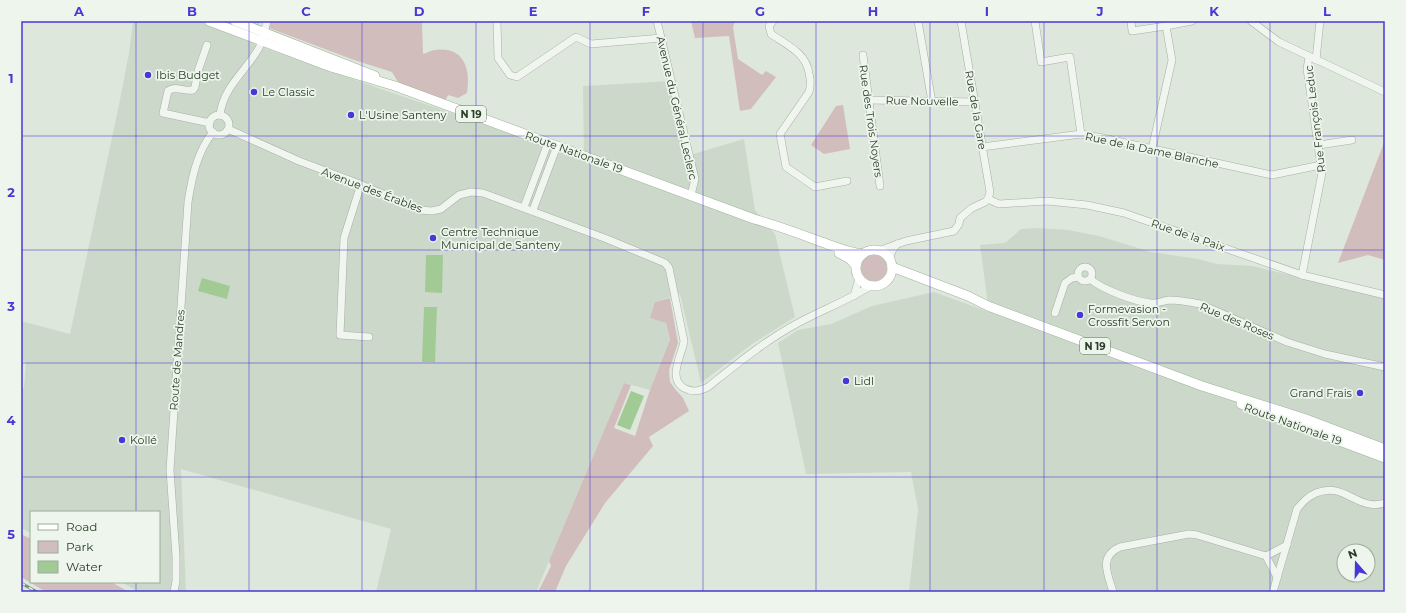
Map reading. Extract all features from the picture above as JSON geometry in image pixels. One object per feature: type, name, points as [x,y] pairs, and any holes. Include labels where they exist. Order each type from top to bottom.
[{"type":"main road","name":"Route Nationale 19","points":[[209,21],[263,36],[366,72],[395,86],[691,195],[841,253],[850,259],[856,266]]},
{"type":"main road","name":"Route Nationale 19","points":[[235,21],[263,36]]},
{"type":"main road","name":"Route Nationale 19","points":[[754,219],[778,225],[842,250],[863,254]]},
{"type":"main road","points":[[878,251],[885,255],[890,263],[889,278],[880,285],[872,286],[863,282],[859,278],[856,266],[863,254],[878,251]]},
{"type":"main road","name":"Route Nationale 19","points":[[890,263],[988,306]]},
{"type":"main road","name":"Route Nationale 19","points":[[889,278],[908,278],[957,298],[988,306],[1202,386],[1303,418],[1385,449]]},
{"type":"main road","name":"Route Nationale 19","points":[[1202,386],[1233,401],[1385,458]]},
{"type":"street","points":[[220,115],[222,103],[227,92],[258,48],[267,21]]},
{"type":"street","points":[[497,21],[498,58],[510,75],[517,77],[576,36],[591,44],[661,38]]},
{"type":"street","name":"Avenue du Général Leclerc","points":[[657,21],[695,179],[691,195]]},
{"type":"street","points":[[773,21],[769,26],[771,34],[805,59],[811,85],[809,92],[780,134],[786,167],[814,187],[848,181]]},
{"type":"street","points":[[918,21],[932,102]]},
{"type":"street","name":"Rue de la Gare","points":[[961,21],[990,192],[988,199]]},
{"type":"street","points":[[1035,21],[1041,62],[1070,57],[1081,134]]},
{"type":"street","points":[[1130,21],[1132,31],[1192,21]]},
{"type":"street","points":[[1251,21],[1279,42],[1385,92]]},
{"type":"street","points":[[1316,60],[1320,21]]},
{"type":"street","points":[[1152,149],[1172,60],[1166,26]]},
{"type":"street","points":[[207,45],[198,71],[195,87],[193,90],[189,91],[174,88],[170,89],[168,91],[163,112],[210,123]]},
{"type":"street","name":"Rue des Trois Noyers","points":[[862,55],[880,186]]},
{"type":"street","name":"Rue François Leduc","points":[[1302,275],[1322,181],[1307,69],[1309,57]]},
{"type":"street","name":"Rue Nouvelle","points":[[868,100],[975,102]]},
{"type":"street","points":[[220,115],[228,120],[229,123],[228,129],[221,135],[213,132],[210,128],[212,118],[220,115]]},
{"type":"street","name":"Avenue des Érables","points":[[228,129],[309,166],[360,184],[420,210],[432,211],[441,209],[459,195],[471,192],[483,193],[533,210],[664,263],[669,268],[684,341],[676,367],[676,375],[678,382],[682,387],[690,391],[697,391],[708,387],[779,334],[817,313],[872,286]]},
{"type":"street","name":"Route de Mandres","points":[[174,592],[176,582],[176,556],[170,470],[188,202],[196,164],[204,144],[213,132]]},
{"type":"street","name":"Rue de la Dame Blanche","points":[[982,147],[1081,134],[1272,175],[1321,166]]},
{"type":"street","points":[[1318,145],[1352,140]]},
{"type":"street","points":[[524,207],[548,142]]},
{"type":"street","points":[[533,210],[557,146]]},
{"type":"street","points":[[360,184],[344,238],[340,335],[369,336]]},
{"type":"street","points":[[878,251],[897,244],[954,231],[959,224],[960,218],[972,208],[988,199]]},
{"type":"street","name":"Rue de la Paix","points":[[988,199],[999,204],[1047,200],[1087,205],[1124,213],[1302,275],[1385,295]]},
{"type":"street","points":[[890,263],[892,251],[897,244]]},
{"type":"street","points":[[1054,313],[1066,283],[1072,278],[1078,277],[1084,281],[1090,279],[1093,275],[1092,271],[1086,267],[1080,269],[1078,277]]},
{"type":"street","points":[[854,296],[859,278]]},
{"type":"street","name":"Rue des Roses","points":[[1090,279],[1096,284],[1125,296],[1152,304],[1169,300],[1200,304],[1287,342],[1325,354],[1385,367]]},
{"type":"street","points":[[1272,592],[1297,510],[1304,500],[1323,490],[1332,490],[1343,493],[1366,504],[1374,505],[1385,503]]},
{"type":"street","points":[[1113,592],[1106,565],[1107,557],[1112,551],[1120,547],[1189,534],[1197,535],[1266,556],[1287,545]]},
{"type":"street","points":[[1266,556],[1277,577]]},
{"type":"shaded area","points":[[133,21],[260,21],[254,44],[584,158],[583,86],[670,81],[690,155],[744,139],[755,210],[775,234],[795,317],[752,344],[701,383],[680,294],[655,302],[666,323],[670,338],[650,390],[624,383],[536,592],[376,592],[391,529],[181,469],[186,592],[139,592],[123,583],[160,583],[160,511],[30,511],[30,532],[21,528],[21,387],[24,388],[26,362],[21,360],[21,321],[70,334],[129,53]]},
{"type":"shaded area","points":[[1038,228],[1068,230],[1099,236],[1151,252],[1198,259],[1217,264],[1252,266],[1385,298],[1385,592],[909,592],[918,509],[911,472],[806,474],[778,343],[798,330],[831,324],[872,306],[934,292],[989,312],[980,245],[1005,243],[1021,229]]},
{"type":"green space","points":[[270,21],[422,21],[423,54],[434,50],[445,50],[453,52],[459,56],[463,61],[468,76],[467,93],[458,98],[448,95],[445,101],[401,87],[392,72],[354,60],[269,28]]},
{"type":"green space","points":[[691,21],[735,21],[733,27],[738,59],[762,75],[766,71],[776,77],[751,109],[740,111],[729,36],[695,38]]},
{"type":"green space","points":[[843,105],[850,149],[824,154],[811,145],[836,106]]},
{"type":"green space","points":[[1385,140],[1385,260],[1368,255],[1338,263]]},
{"type":"green space","points":[[874,255],[883,259],[887,268],[883,277],[874,281],[865,277],[861,268],[865,259]]},
{"type":"green space","points":[[670,298],[678,343],[669,370],[670,382],[683,398],[689,411],[649,437],[653,446],[605,503],[566,566],[555,592],[538,592],[551,566],[549,561],[624,383],[631,385],[614,428],[635,436],[650,390],[670,339],[666,323],[650,318],[655,302]]},
{"type":"green space","points":[[21,534],[30,538],[30,582],[21,577]]},
{"type":"green space","points":[[31,583],[113,583],[129,592],[46,592]]},
{"type":"water","points":[[426,255],[443,255],[442,293],[425,292]]},
{"type":"water","points":[[202,278],[230,286],[227,299],[198,291]]},
{"type":"water","points":[[424,307],[437,307],[435,362],[422,362]]},
{"type":"water","points":[[631,391],[644,396],[630,430],[617,425]]},
{"type":"railway","points":[[21,583],[37,592]]},
{"type":"place","name":"Ibis Budget","points":[[148,75]]},
{"type":"place","name":"Le Classic","points":[[254,92]]},
{"type":"place","name":"L'Usine Santeny","points":[[351,115]]},
{"type":"place","name":"Centre Technique Municipal de Santeny","points":[[433,238]]},
{"type":"place","name":"Formevasion - Crossfit Servon","points":[[1080,315]]},
{"type":"place","name":"Lidl","points":[[846,381]]},
{"type":"place","name":"Grand Frais","points":[[1360,393]]},
{"type":"place","name":"Kollé","points":[[122,440]]}]
